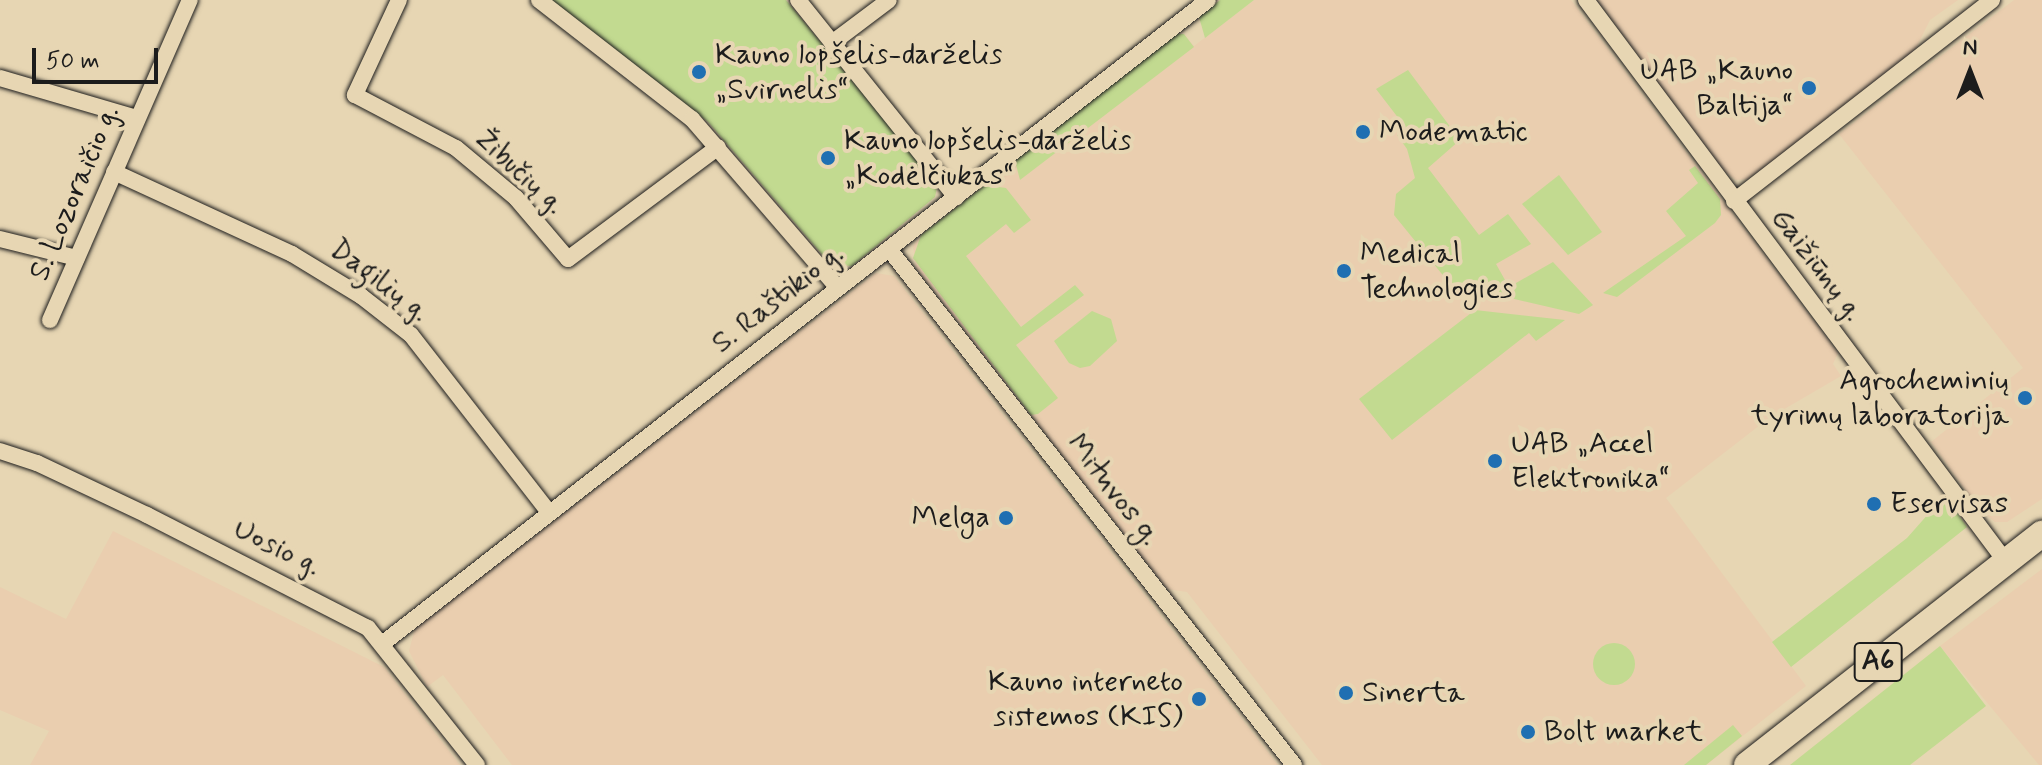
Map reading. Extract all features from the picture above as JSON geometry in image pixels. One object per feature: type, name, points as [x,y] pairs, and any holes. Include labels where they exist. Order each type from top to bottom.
[{"type":"main road","name":"A6","points":[[1747,765],[2042,534]]},
{"type":"street","name":"S. Lozoraičio g.","points":[[50,320],[190,0]]},
{"type":"street","name":"Žibučių g.","points":[[399,0],[355,95],[407,118],[456,148],[516,198],[568,259],[718,147]]},
{"type":"street","points":[[539,0],[669,99],[718,147],[838,288]]},
{"type":"street","points":[[798,0],[956,197]]},
{"type":"street","points":[[832,43],[889,0]]},
{"type":"street","name":"S. Raštikio g.","points":[[382,644],[1208,0]]},
{"type":"street","name":"Gaižiūnų g.","points":[[1586,0],[2006,562]]},
{"type":"street","points":[[1734,201],[1992,0]]},
{"type":"street","points":[[0,78],[137,118]]},
{"type":"street","name":"Dagilių g.","points":[[114,172],[292,254],[361,296],[411,335],[549,512]]},
{"type":"street","points":[[0,239],[77,258]]},
{"type":"street","name":"Mituvos g.","points":[[889,249],[1294,765]]},
{"type":"street","name":"Uosio g.","points":[[0,451],[37,463],[343,612],[382,644],[477,765]]},
{"type":"shaded area","points":[[1254,0],[1571,0],[1838,353],[1833,364],[1841,376],[1769,418],[1666,498],[1806,686],[1706,765],[1322,765],[1187,592],[1167,589],[916,268],[913,246],[921,235],[1176,34],[1184,34],[1194,46]]},
{"type":"shaded area","points":[[1597,0],[1958,0],[1930,20],[1914,52],[1772,162],[1748,179],[1736,180],[1724,171]]},
{"type":"shaded area","points":[[2014,0],[2042,0],[2042,499],[2007,522],[1995,522],[1979,509],[1931,442],[2023,368],[1839,134]]},
{"type":"shaded area","points":[[876,273],[894,276],[1278,765],[512,765],[443,675],[427,687],[409,651],[415,628]]},
{"type":"shaded area","points":[[113,531],[384,667],[460,765],[30,765],[49,731],[0,710],[0,587],[66,619]]},
{"type":"shaded area","points":[[2042,569],[2042,765],[2039,765],[1940,646]]},
{"type":"green space","points":[[548,0],[786,0],[931,177],[937,187],[935,197],[852,266],[837,265],[826,259],[708,122]]},
{"type":"green space","points":[[1220,0],[1254,0],[1205,38],[1199,17]]},
{"type":"green space","points":[[1176,34],[1184,34],[1194,47],[1020,180],[1015,161]]},
{"type":"green space","points":[[1408,70],[1460,140],[1428,168],[1479,235],[1508,214],[1531,244],[1496,264],[1509,287],[1553,262],[1593,305],[1579,314],[1450,284],[1394,215],[1396,194],[1415,178],[1407,149],[1397,135],[1406,128],[1376,89]]},
{"type":"green space","points":[[1695,166],[1720,199],[1721,215],[1715,223],[1617,297],[1603,293],[1686,236],[1666,211],[1698,183],[1689,170]]},
{"type":"green space","points":[[1559,175],[1602,232],[1568,255],[1522,204]]},
{"type":"green space","points":[[985,185],[1006,188],[1031,220],[1014,233],[1006,224],[966,256],[1021,327],[1075,285],[1084,295],[1016,345],[1058,398],[1038,414],[1031,415],[913,258],[921,235]]},
{"type":"green space","points":[[1475,310],[1565,320],[1536,341],[1529,333],[1392,440],[1359,399]]},
{"type":"green space","points":[[1092,311],[1111,319],[1117,341],[1090,366],[1080,368],[1069,363],[1054,341]]},
{"type":"green space","points":[[1945,495],[1967,527],[1791,667],[1772,642],[1907,538]]},
{"type":"green space","points":[[1614,643],[1629,649],[1635,664],[1629,679],[1614,685],[1599,679],[1593,664],[1599,649]]},
{"type":"green space","points":[[1940,646],[1986,706],[1910,765],[1790,765]]},
{"type":"green space","points":[[1733,725],[1742,736],[1706,765],[1684,765]]},
{"type":"place","name":"Kauno lopšelis-darželis „Svirnelis“","points":[[699,72]]},
{"type":"place","name":"UAB „Kauno Baltija“","points":[[1809,88]]},
{"type":"place","name":"Modematic","points":[[1363,132]]},
{"type":"place","name":"Kauno lopšelis-darželis „Kodėlčiukas“","points":[[828,158]]},
{"type":"place","name":"Medical Technologies","points":[[1344,271]]},
{"type":"place","name":"Agrocheminių tyrimų laboratorija","points":[[2025,398]]},
{"type":"place","name":"UAB „Accel Elektronika“","points":[[1495,461]]},
{"type":"place","name":"Eservisas","points":[[1874,504]]},
{"type":"place","name":"Melga","points":[[1006,518]]},
{"type":"place","name":"Sinerta","points":[[1346,693]]},
{"type":"place","name":"Kauno interneto sistemos (KIS)","points":[[1199,699]]},
{"type":"place","name":"Bolt market","points":[[1528,732]]}]
